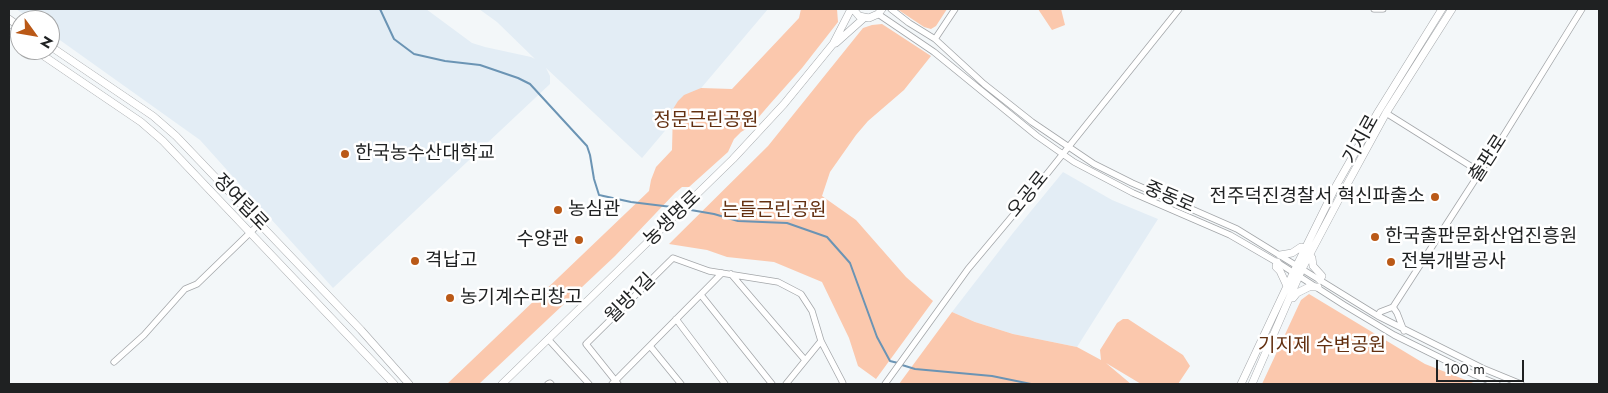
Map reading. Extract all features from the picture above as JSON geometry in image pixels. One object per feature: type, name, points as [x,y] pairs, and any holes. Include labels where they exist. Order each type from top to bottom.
[{"type":"street","points":[[834,44],[852,9],[864,18],[874,17],[880,11]]},
{"type":"street","name":"중동로","points":[[891,9],[935,40],[1003,100],[1094,164],[1237,229],[1279,259],[1319,284],[1404,331],[1482,368],[1521,384]]},
{"type":"street","points":[[935,40],[955,9]]},
{"type":"street","name":"오공로","points":[[887,381],[968,270],[1179,9]]},
{"type":"street","points":[[1374,9],[1382,9]]},
{"type":"street","name":"기지로","points":[[1252,384],[1290,296],[1305,248],[1336,186],[1378,112],[1442,9]]},
{"type":"street","name":"기지로","points":[[1241,384],[1287,286],[1310,255],[1386,112],[1452,9]]},
{"type":"street","name":"출판로","points":[[1378,316],[1380,312],[1393,307],[1582,9]]},
{"type":"street","name":"중동로","points":[[880,11],[934,52],[1010,115],[1063,154],[1113,183],[1279,259]]},
{"type":"street","points":[[834,44],[864,18]]},
{"type":"street","name":"농생명로","points":[[502,384],[704,188],[784,104],[834,44]]},
{"type":"street","name":"정여립로","points":[[60,53],[153,116],[176,136],[361,330],[409,384]]},
{"type":"street","name":"정여립로","points":[[51,60],[141,122],[163,141],[394,384]]},
{"type":"street","points":[[1386,112],[1480,172]]},
{"type":"street","points":[[199,179],[208,170]]},
{"type":"street","points":[[114,362],[144,335],[185,290],[198,284],[259,224]]},
{"type":"street","points":[[1287,286],[1276,266],[1279,259],[1301,247],[1305,248]]},
{"type":"street","points":[[1290,296],[1293,298],[1297,293],[1319,284],[1322,276],[1313,266],[1310,255]]},
{"type":"street","name":"월방1길","points":[[722,273],[615,383],[586,344],[673,258],[709,271],[731,274],[778,282],[801,294],[812,311],[821,341]]},
{"type":"street","points":[[731,274],[804,360]]},
{"type":"street","name":"중동로","points":[[1319,284],[1344,305],[1394,335],[1497,384]]},
{"type":"street","points":[[701,295],[772,384]]},
{"type":"street","points":[[1393,307],[1397,312],[1404,331]]},
{"type":"street","points":[[676,319],[725,384]]},
{"type":"street","points":[[548,339],[589,384]]},
{"type":"street","points":[[786,384],[821,341],[842,384]]},
{"type":"street","points":[[650,346],[681,384]]},
{"type":"shaded area","name":"한국농수산대학교","points":[[16,9],[426,9],[472,43],[535,59],[497,22],[479,9],[768,9],[642,158],[546,68],[550,76],[550,84],[333,288],[200,140],[60,40],[60,10]]},
{"type":"shaded area","points":[[1063,172],[1112,200],[1158,219],[1077,347],[1013,334],[975,322],[952,312],[1013,233]]},
{"type":"green space","name":"정문근린공원","points":[[801,9],[837,9],[838,22],[802,68],[751,126],[734,139],[728,152],[689,187],[682,187],[675,193],[615,256],[479,384],[447,384],[649,191],[656,167],[672,150],[673,109],[678,101],[684,95],[701,88],[732,89],[799,18]]},
{"type":"green space","points":[[897,9],[947,9],[936,26],[931,29],[924,27]]},
{"type":"green space","points":[[1038,9],[1061,9],[1065,25],[1052,30]]},
{"type":"green space","name":"는들근린공원","points":[[882,24],[931,56],[904,90],[868,121],[856,135],[830,172],[822,196],[856,220],[906,277],[933,301],[876,379],[858,366],[849,338],[822,282],[774,262],[727,257],[707,250],[669,244],[768,146],[863,28]]},
{"type":"green space","name":"기지제 수변공원","points":[[1309,294],[1425,364],[1476,384],[1262,384],[1301,300]]},
{"type":"green space","points":[[952,312],[975,322],[1013,334],[1077,347],[1101,360],[1100,350],[1117,323],[1123,319],[1128,319],[1183,355],[1190,366],[1178,384],[1141,384],[1106,363],[1131,384],[899,384]]},
{"type":"waterway","points":[[380,9],[394,39],[414,54],[445,61],[480,65],[530,84],[587,146],[599,195],[631,202],[680,208]]},
{"type":"waterway","points":[[685,209],[714,214],[738,221],[787,223],[827,237],[850,263],[877,337],[890,361],[898,363]]},
{"type":"waterway","points":[[902,365],[915,369],[992,376],[1031,384]]},
{"type":"place","name":"한국농수산대학교","points":[[345,154]]},
{"type":"place","name":"전주덕진경찰서 혁신파출소","points":[[1435,197]]},
{"type":"place","name":"농심관","points":[[558,210]]},
{"type":"place","name":"한국출판문화산업진흥원","points":[[1375,237]]},
{"type":"place","name":"수양관","points":[[579,240]]},
{"type":"place","name":"격납고","points":[[415,261]]},
{"type":"place","name":"전북개발공사","points":[[1391,262]]},
{"type":"place","name":"농기계수리창고","points":[[450,298]]}]
